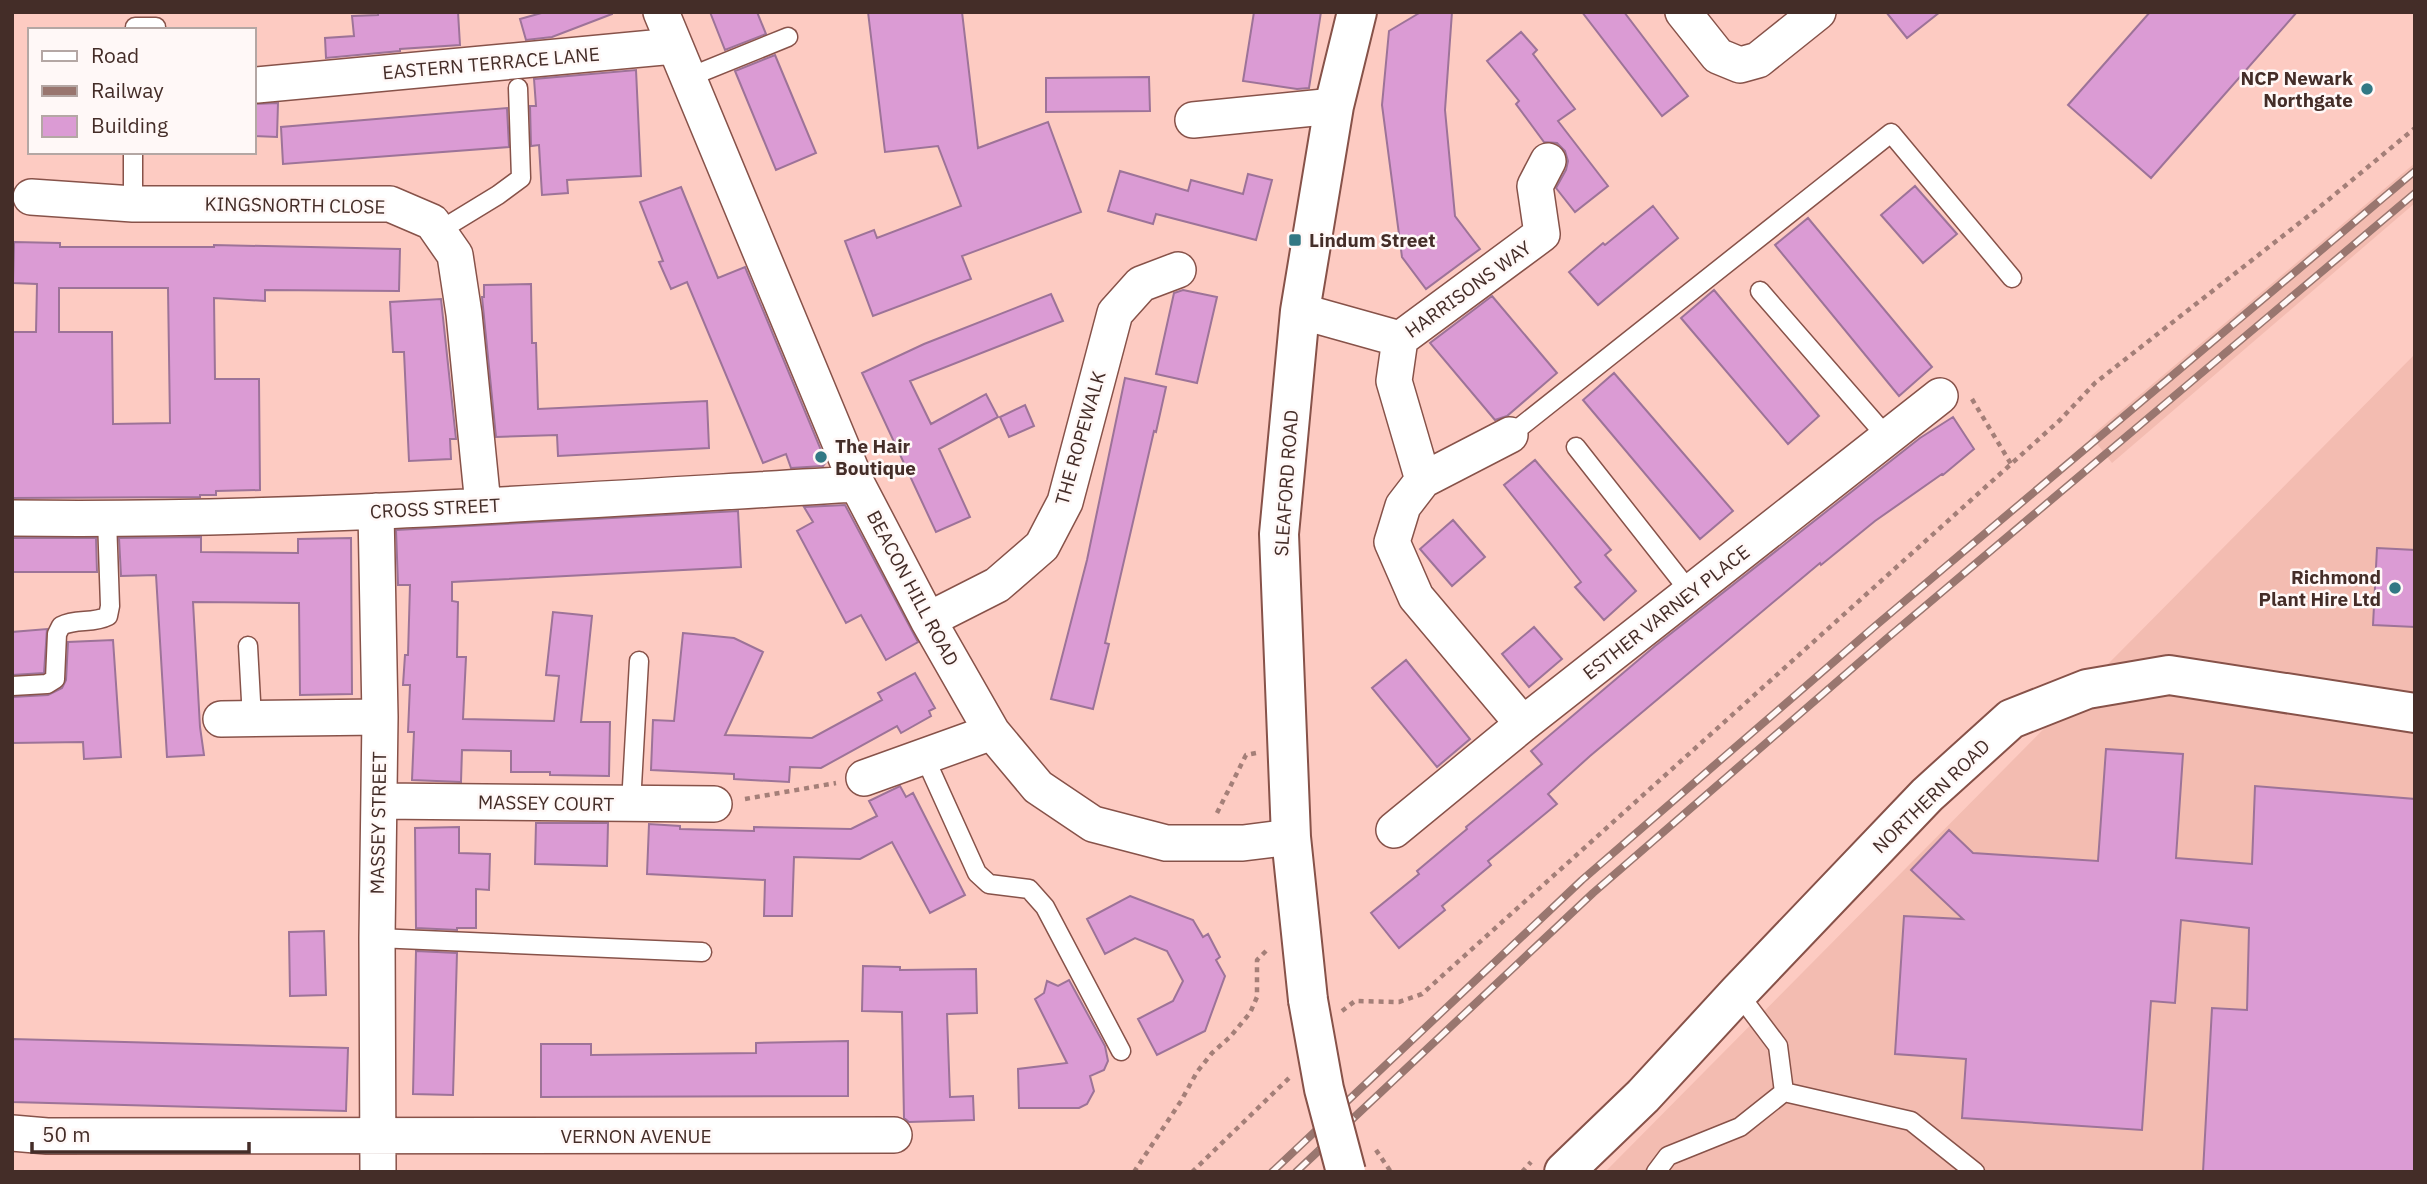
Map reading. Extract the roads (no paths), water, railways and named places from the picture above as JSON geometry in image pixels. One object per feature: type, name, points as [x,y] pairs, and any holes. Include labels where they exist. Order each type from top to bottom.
[{"type":"street","name":"BEACON HILL ROAD","points":[[661,12],[857,484],[928,620],[992,732],[1038,787],[1093,824],[1166,843],[1243,843],[1291,837]]},
{"type":"street","name":"SLEAFORD ROAD","points":[[1346,1172],[1309,1080],[1323,1007],[1291,837],[1279,534],[1300,312],[1334,106],[1357,12]]},
{"type":"street","points":[[1683,12],[1718,56],[1740,65],[1758,60],[1818,12]]},
{"type":"street","name":"EASTERN TERRACE LANE","points":[[257,85],[307,80],[681,62]]},
{"type":"street","points":[[1193,120],[1334,106]]},
{"type":"street","name":"HARRISONS WAY","points":[[1400,339],[1542,234],[1535,186],[1548,161]]},
{"type":"street","name":"KINGSNORTH CLOSE","points":[[31,197],[133,204],[390,204],[432,222],[455,255],[464,314],[483,505]]},
{"type":"street","name":"THE ROPEWALK","points":[[928,620],[996,585],[1042,546],[1065,502],[1115,313],[1140,284],[1178,271]]},
{"type":"street","points":[[1300,312],[1400,339],[1394,381],[1423,480]]},
{"type":"street","name":"ESTHER VARNEY PLACE","points":[[1394,830],[1523,724],[1940,396]]},
{"type":"street","points":[[1510,435],[1423,480],[1403,506],[1392,542],[1416,597],[1523,724]]},
{"type":"street","name":"CROSS STREET","points":[[12,517],[107,519],[376,511],[857,484]]},
{"type":"street","name":"MASSEY STREET","points":[[376,511],[380,717],[378,1172]]},
{"type":"street","name":"NORTHERN ROAD","points":[[1564,1172],[1643,1096],[1738,992],[1927,795],[2011,719],[2087,689],[2169,675],[2415,713]]},
{"type":"street","points":[[237,719],[380,717]]},
{"type":"street","points":[[864,778],[992,732]]},
{"type":"street","name":"MASSEY COURT","points":[[379,801],[714,804]]},
{"type":"street","points":[[1309,1080],[1369,1156]]},
{"type":"street","name":"VERNON AVENUE","points":[[12,1133],[47,1136],[894,1135]]},
{"type":"lane","points":[[135,28],[156,27]]},
{"type":"lane","points":[[681,62],[788,37]]},
{"type":"lane","points":[[439,231],[499,195],[521,178],[518,88]]},
{"type":"lane","points":[[1510,435],[1891,133],[2012,278]]},
{"type":"lane","points":[[133,204],[134,154]]},
{"type":"lane","points":[[1760,291],[1887,437]]},
{"type":"lane","points":[[1576,447],[1690,592]]},
{"type":"lane","points":[[12,687],[47,684],[55,679],[57,634],[61,626],[75,621],[101,620],[108,617],[110,606],[107,519]]},
{"type":"lane","points":[[237,719],[248,646]]},
{"type":"lane","points":[[631,804],[639,661]]},
{"type":"lane","points":[[925,758],[977,873],[989,884],[1029,889],[1045,907],[1121,1051]]},
{"type":"lane","points":[[377,938],[702,952]]},
{"type":"lane","points":[[1738,992],[1778,1046],[1784,1092]]},
{"type":"lane","points":[[1656,1172],[1668,1156],[1740,1127],[1784,1092]]},
{"type":"lane","points":[[1784,1092],[1911,1121],[1975,1172]]},
{"type":"railway","points":[[1272,1172],[1582,880],[1874,627],[2415,171]]},
{"type":"railway","points":[[1296,1172],[1593,893],[1885,640],[2415,193]]},
{"type":"place","name":"NCP Newark Northgate","points":[[2367,89]]},
{"type":"place","name":"Lindum Street","points":[[1295,240]]},
{"type":"place","name":"The Hair Boutique","points":[[821,457]]},
{"type":"place","name":"Richmond Plant Hire Ltd","points":[[2395,588]]}]
